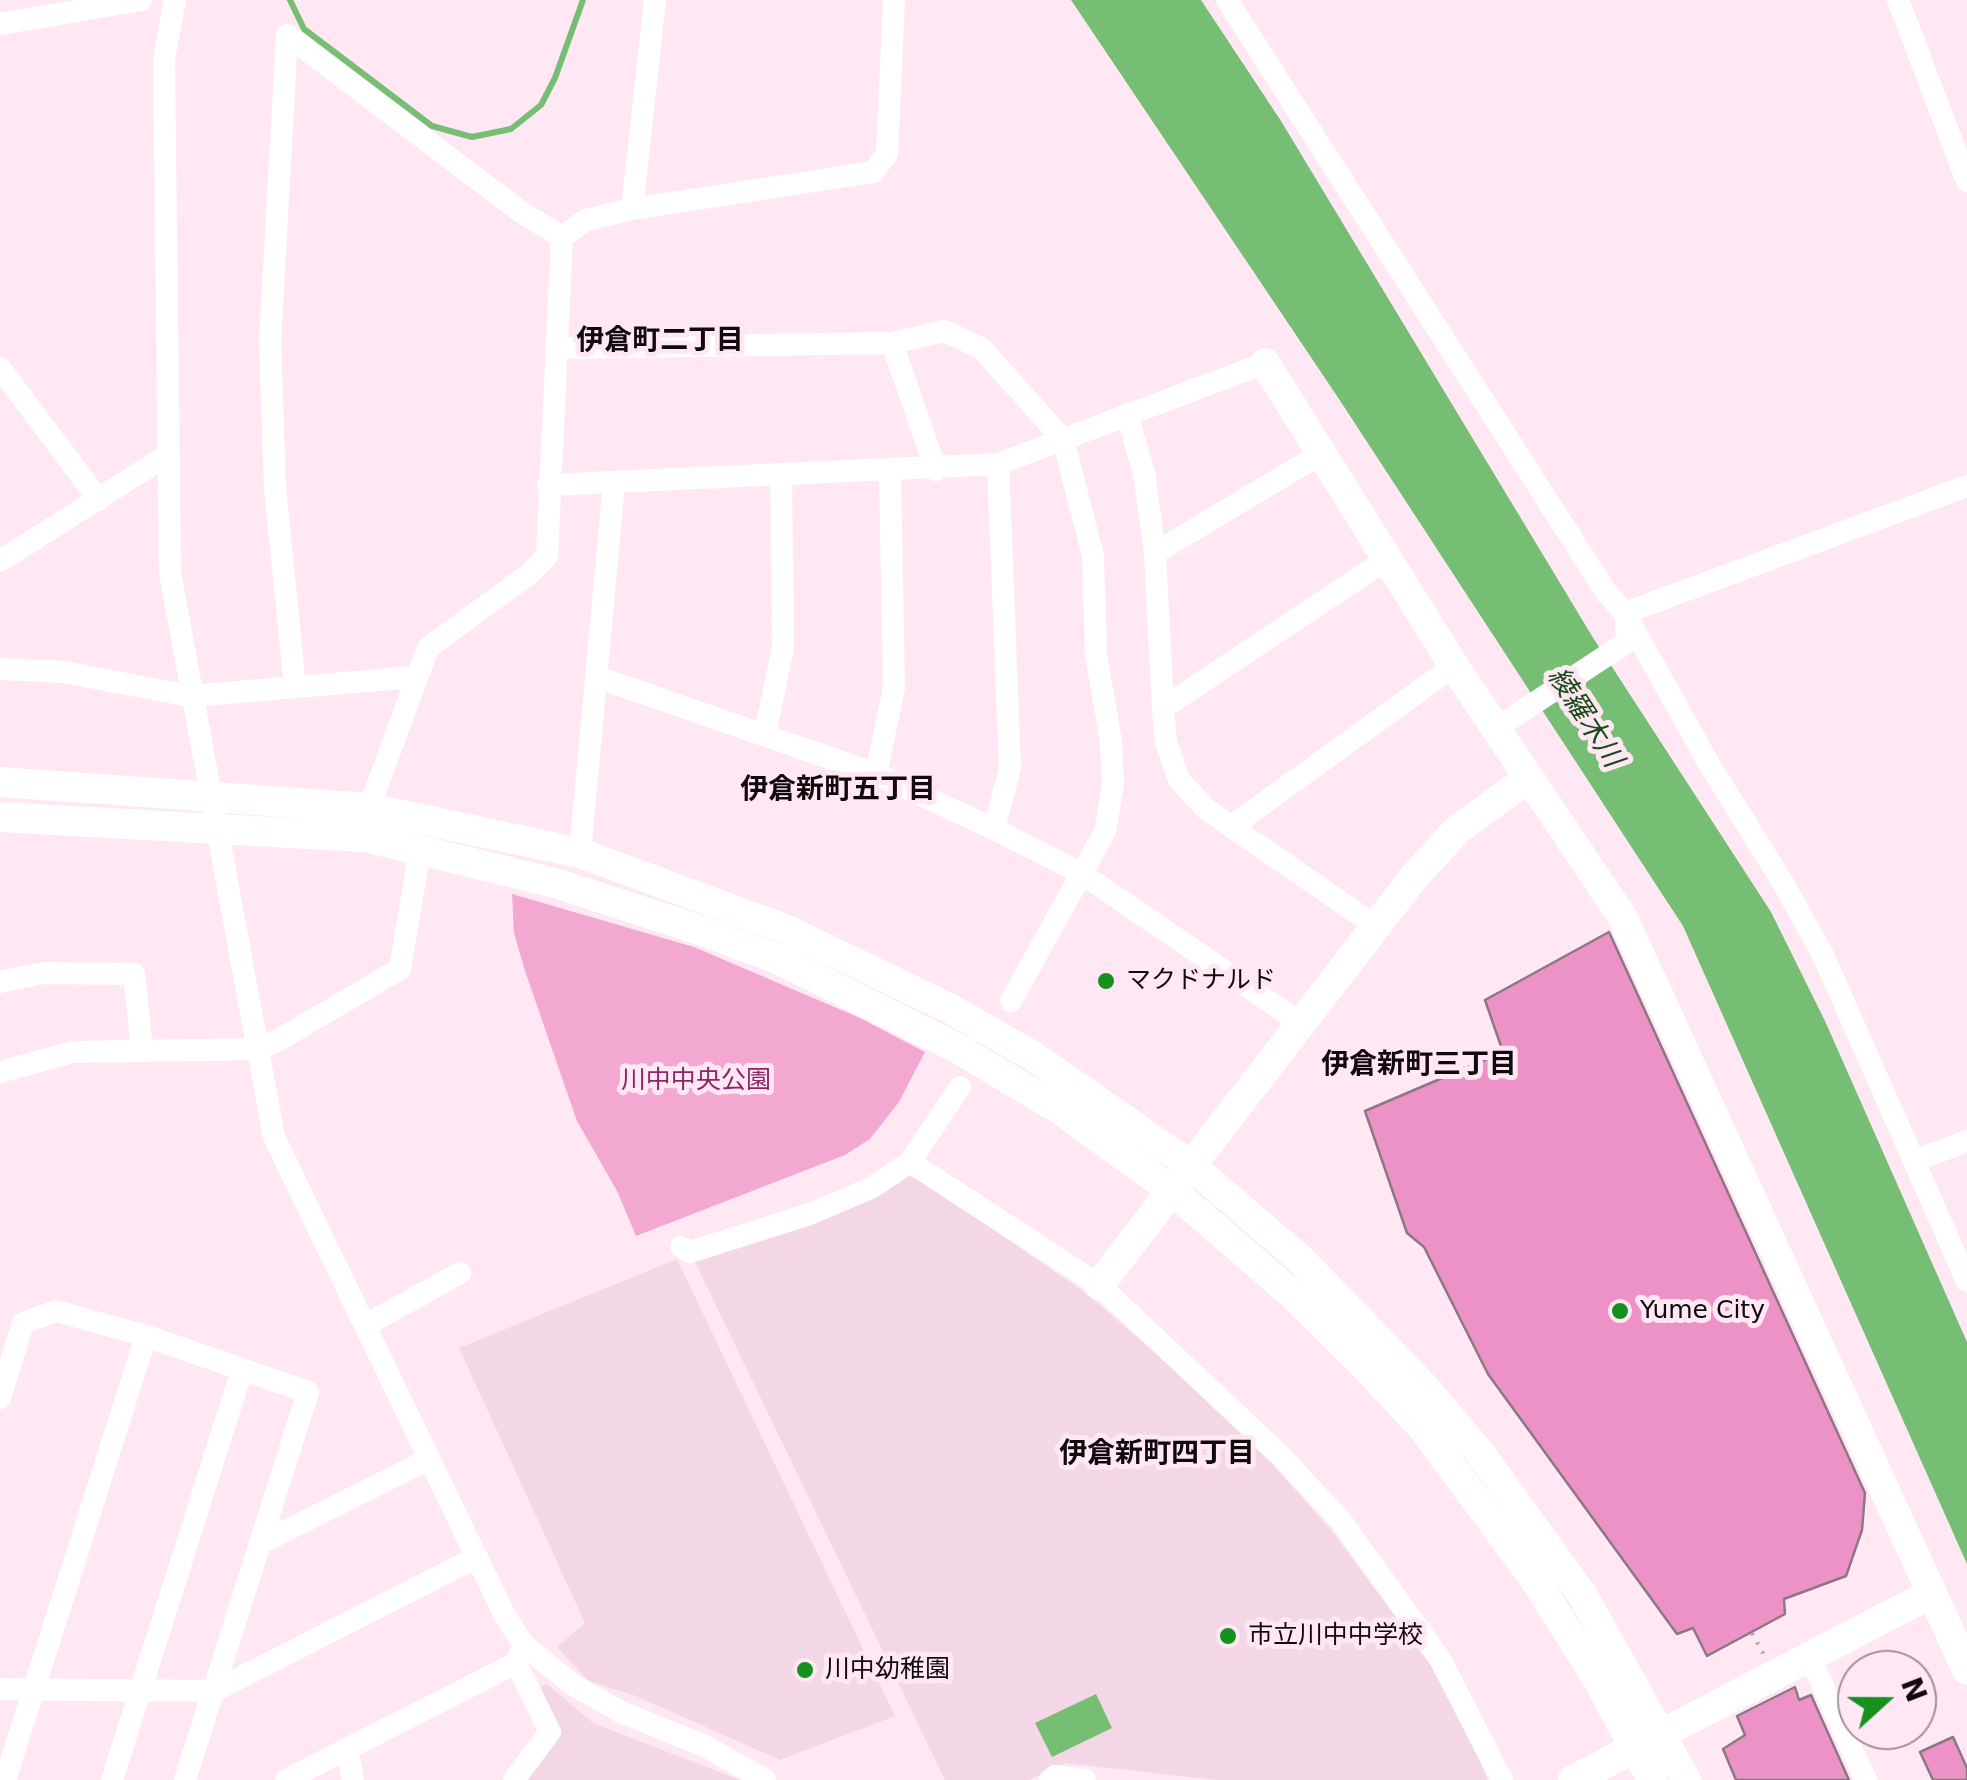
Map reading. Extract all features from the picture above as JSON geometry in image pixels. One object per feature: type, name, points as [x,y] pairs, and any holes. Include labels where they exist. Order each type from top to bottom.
[{"type":"main road","points":[[1265,364],[1454,666],[1623,918],[1967,1670]]},
{"type":"main road","points":[[1099,1285],[1194,1166],[1374,925],[1457,830],[1527,778]]},
{"type":"main road","points":[[0,782],[369,808],[580,853],[786,929],[951,1009],[1102,1099],[1194,1166],[1368,1326],[1480,1452],[1583,1596],[1649,1740],[1652,1780]]},
{"type":"main road","points":[[0,817],[364,837],[420,850],[633,906],[809,973],[958,1048],[1061,1110],[1174,1192],[1292,1294],[1422,1427],[1649,1740],[1686,1780]]},
{"type":"main road","points":[[1573,1780],[1932,1593]]},
{"type":"street","points":[[0,24],[141,0]]},
{"type":"street","points":[[175,0],[164,59],[170,573],[214,828],[274,1137],[477,1558],[550,1732],[514,1780]]},
{"type":"street","points":[[632,209],[655,0]]},
{"type":"street","points":[[562,237],[586,220],[632,209],[848,178],[881,166],[887,154],[894,0]]},
{"type":"street","points":[[1227,0],[1606,592],[1626,613],[1822,953],[1967,1281]]},
{"type":"street","points":[[1898,0],[1967,181]]},
{"type":"street","points":[[295,687],[275,488],[270,341],[287,35],[520,212],[562,237]]},
{"type":"street","points":[[369,808],[428,648],[529,574],[546,556],[562,237]]},
{"type":"street","points":[[556,348],[892,343],[944,331],[982,348],[1063,438],[1093,556],[1096,654],[1111,742],[1113,784],[1105,831],[1011,1001]]},
{"type":"street","points":[[892,343],[936,470]]},
{"type":"street","points":[[548,484],[936,470],[998,464],[1265,364]]},
{"type":"street","points":[[0,368],[99,500]]},
{"type":"street","points":[[1127,414],[1144,473],[1154,554],[1162,708],[1166,742],[1179,780],[1206,808],[1374,925]]},
{"type":"street","points":[[1154,554],[1320,454]]},
{"type":"street","points":[[0,561],[166,456]]},
{"type":"street","points":[[994,828],[1010,768],[998,464]]},
{"type":"street","points":[[876,774],[894,688],[890,471]]},
{"type":"street","points":[[765,733],[783,648],[781,475]]},
{"type":"street","points":[[580,853],[614,483]]},
{"type":"street","points":[[1626,613],[1967,486]]},
{"type":"street","points":[[1162,708],[1388,560]]},
{"type":"street","points":[[1495,729],[1627,642],[1626,613]]},
{"type":"street","points":[[1232,826],[1454,666]]},
{"type":"street","points":[[0,669],[64,672],[190,696],[415,678]]},
{"type":"street","points":[[597,677],[876,774],[994,828],[1081,874],[1302,1024]]},
{"type":"street","points":[[0,1072],[73,1052],[257,1049],[400,968],[420,850]]},
{"type":"street","points":[[0,982],[43,973],[134,974],[142,1050]]},
{"type":"street","points":[[681,1247],[690,1252],[810,1214],[871,1188],[910,1162],[960,1087]]},
{"type":"street","points":[[1914,1161],[1967,1141]]},
{"type":"street","points":[[910,1162],[1099,1285],[1282,1456],[1341,1521],[1440,1659],[1502,1780]]},
{"type":"street","points":[[366,1325],[460,1273]]},
{"type":"street","points":[[0,1398],[8,1356],[23,1322],[56,1311],[146,1336],[308,1392],[185,1780]]},
{"type":"street","points":[[5,1780],[146,1336]]},
{"type":"street","points":[[112,1780],[242,1370]]},
{"type":"street","points":[[260,1542],[429,1458]]},
{"type":"street","points":[[0,1689],[214,1691],[477,1558]]},
{"type":"street","points":[[286,1780],[520,1654]]},
{"type":"street","points":[[520,1654],[620,1712],[705,1746],[765,1780]]},
{"type":"street","points":[[1810,1658],[1866,1780]]},
{"type":"street","points":[[346,1749],[352,1780]]},
{"type":"street","points":[[1050,1780],[1055,1776],[1085,1780]]},
{"type":"shaded area","points":[[910,1172],[1087,1294],[1186,1379],[1274,1466],[1332,1531],[1431,1665],[1466,1726],[1488,1780],[1217,1780],[1065,1763],[1029,1780],[945,1780],[694,1260]]},
{"type":"shaded area","points":[[677,1259],[895,1716],[780,1760],[636,1696],[589,1681],[557,1647],[585,1623],[459,1348]]},
{"type":"shaded area","points":[[547,1684],[593,1723],[740,1780],[525,1780],[559,1736],[538,1689]]},
{"type":"green space","name":"川中中央公園","points":[[512,894],[694,947],[860,1018],[925,1052],[899,1102],[870,1139],[845,1155],[636,1236],[617,1191],[577,1121],[514,933]]},
{"type":"water","name":"綾羅木川","points":[[1071,0],[1201,0],[1281,121],[1592,636],[1771,912],[1825,1021],[1967,1342],[1967,1564],[1683,926],[1339,399]]},
{"type":"water","points":[[1096,1694],[1112,1728],[1052,1757],[1035,1723]]},
{"type":"building","name":"Yume City","points":[[1609,932],[1865,1493],[1862,1530],[1846,1576],[1784,1599],[1785,1614],[1707,1656],[1693,1628],[1677,1634],[1488,1374],[1424,1247],[1407,1233],[1365,1111],[1503,1052],[1485,1000]]},
{"type":"building","points":[[1795,1687],[1799,1700],[1811,1695],[1849,1780],[1736,1780],[1723,1749],[1745,1735],[1737,1716]]},
{"type":"building","points":[[1953,1737],[1967,1768],[1967,1780],[1933,1780],[1920,1752],[1937,1750],[1937,1744]]},
{"type":"waterway","points":[[290,0],[304,29],[432,126],[472,137],[511,129],[541,105],[583,0]]},
{"type":"place","name":"マクドナルド","points":[[1106,981]]},
{"type":"place","name":"Yume City","points":[[1620,1311]]},
{"type":"place","name":"市立川中中学校","points":[[1228,1636]]},
{"type":"place","name":"川中幼稚園","points":[[805,1670]]},
{"type":"district","name":"伊倉町二丁目","points":[[660,342]]},
{"type":"district","name":"伊倉新町五丁目","points":[[838,791]]},
{"type":"district","name":"伊倉新町三丁目","points":[[1419,1066]]},
{"type":"district","name":"伊倉新町四丁目","points":[[1157,1455]]}]
